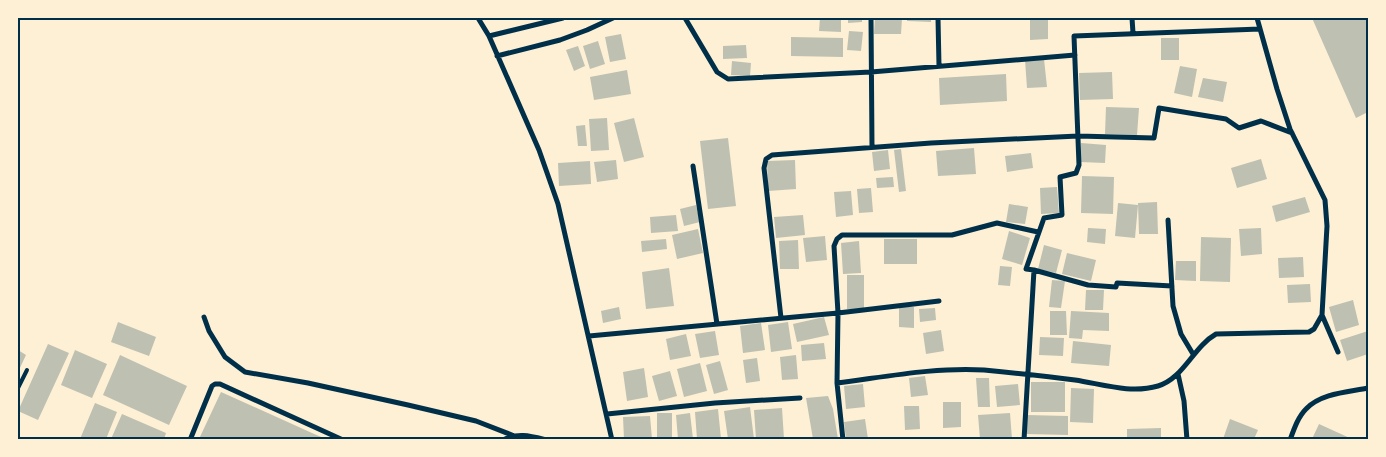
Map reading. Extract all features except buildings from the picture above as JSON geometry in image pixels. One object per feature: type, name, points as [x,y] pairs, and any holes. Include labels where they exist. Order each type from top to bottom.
[{"type":"street","points":[[478,18],[489,36],[539,150],[558,204],[612,440]]},
{"type":"street","points":[[489,36],[563,18]]},
{"type":"street","points":[[497,56],[560,40],[612,18]]},
{"type":"street","points":[[685,18],[717,72],[728,79],[871,72],[1074,55]]},
{"type":"street","points":[[871,18],[872,147]]},
{"type":"street","points":[[938,18],[939,66]]},
{"type":"street","points":[[1132,18],[1133,33]]},
{"type":"street","points":[[837,383],[951,370],[1028,374],[1134,390],[1159,386],[1178,374],[1206,340],[1216,334],[1309,332],[1314,329],[1322,315],[1327,226],[1325,200],[1292,133],[1278,95],[1257,18]]},
{"type":"street","points":[[1172,286],[1117,283],[1116,288],[1088,285],[1034,270],[1026,270],[1044,218],[1062,215],[1060,176],[1076,172],[1079,165],[1074,36],[1260,29]]},
{"type":"street","points":[[780,318],[764,168],[766,159],[772,155],[931,142],[1078,136],[1154,138],[1159,108],[1226,119],[1239,128],[1261,121],[1292,133]]},
{"type":"street","points":[[693,166],[717,324]]},
{"type":"street","points":[[1168,220],[1173,306],[1177,322],[1193,354]]},
{"type":"street","points":[[843,440],[837,383],[838,313],[834,246],[837,239],[842,235],[952,235],[996,223],[1038,232]]},
{"type":"street","points":[[1024,440],[1034,270]]},
{"type":"street","points":[[589,336],[838,313],[939,301]]},
{"type":"street","points":[[1322,315],[1338,352]]},
{"type":"street","points":[[204,317],[209,331],[225,357],[245,372],[308,383],[476,421],[512,435],[525,435],[547,440]]},
{"type":"street","points":[[1178,374],[1184,401],[1187,440]]},
{"type":"street","points":[[190,440],[212,386],[220,384],[343,440]]},
{"type":"street","points":[[1290,440],[1298,419],[1306,408],[1315,402],[1329,396],[1368,388]]},
{"type":"street","points":[[607,414],[715,403],[800,398]]},
{"type":"street","points":[[503,440],[512,435]]},
{"type":"lane","points":[[18,388],[27,370]]}]
